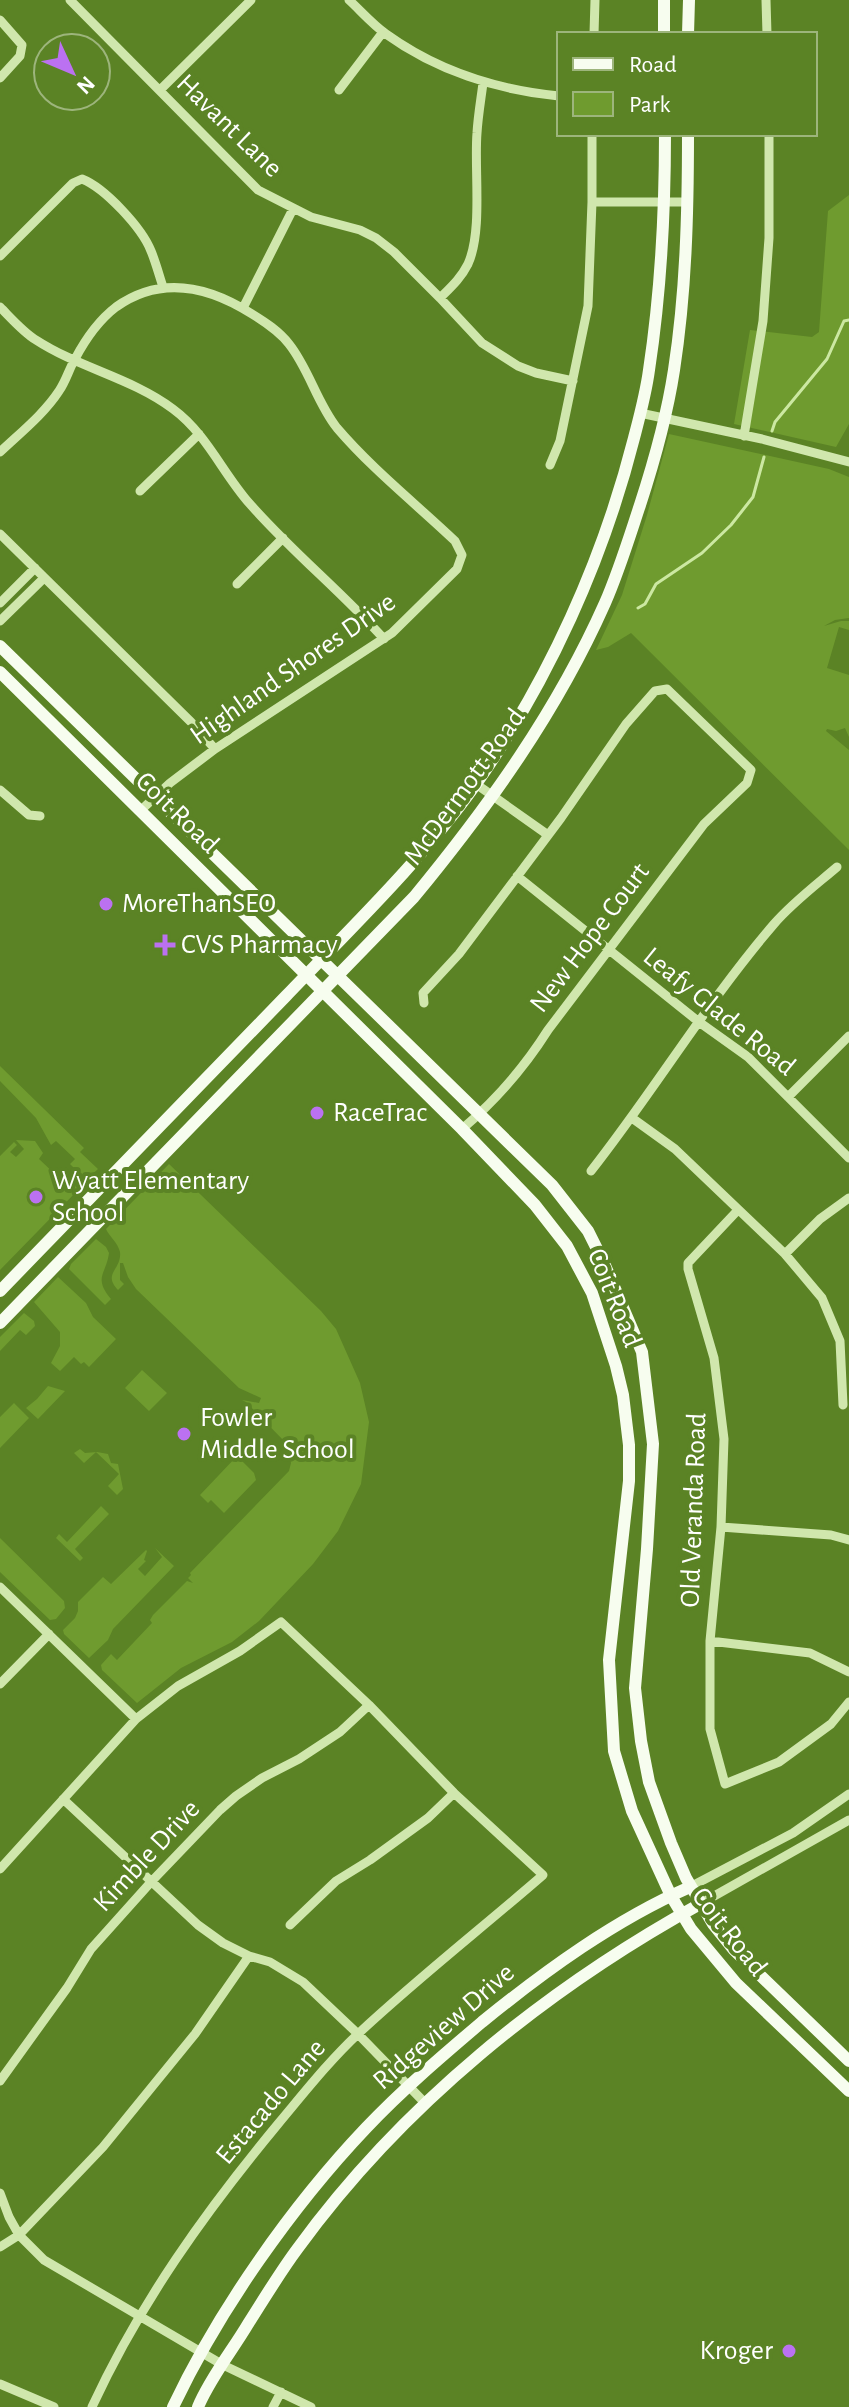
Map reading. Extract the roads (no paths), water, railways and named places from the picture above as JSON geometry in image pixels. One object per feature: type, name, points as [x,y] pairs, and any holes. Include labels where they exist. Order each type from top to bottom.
[{"type":"main road","points":[[664,0],[664,32]]},
{"type":"main road","points":[[688,32],[689,0]]},
{"type":"main road","name":"McDermott Road","points":[[0,1291],[395,883],[476,784],[544,673],[583,590],[624,477],[640,413],[649,373],[662,267],[665,136]]},
{"type":"main road","name":"McDermott Road","points":[[0,1323],[414,897],[457,846],[522,756],[567,679],[606,602],[645,490],[664,419],[674,373],[683,302],[688,136]]},
{"type":"main road","name":"Coit Road","points":[[0,646],[480,1113],[552,1185],[588,1231],[642,1352],[653,1444],[635,1688],[649,1782],[671,1843],[700,1904],[734,1950],[849,2061]]},
{"type":"main road","name":"Coit Road","points":[[0,672],[462,1129],[567,1246],[592,1293],[616,1366],[629,1445],[629,1481],[609,1660],[614,1751],[632,1811],[682,1914],[736,1983],[849,2091]]},
{"type":"main road","points":[[196,866],[203,859],[208,859],[227,877],[240,879]]},
{"type":"main road","points":[[155,1130],[172,1146]]},
{"type":"main road","points":[[42,1247],[58,1263]]},
{"type":"main road","points":[[623,1539],[647,1549]]},
{"type":"main road","points":[[621,1556],[647,1549]]},
{"type":"main road","name":"Ridgeview Drive","points":[[173,2407],[202,2352],[246,2281],[285,2226],[365,2129],[408,2087],[514,1996],[625,1920],[690,1887]]},
{"type":"main road","name":"Ridgeview Drive","points":[[198,2407],[298,2248],[362,2170],[425,2103],[509,2030],[616,1952],[700,1904]]},
{"type":"main road","points":[[785,2031],[800,2015]]},
{"type":"street","points":[[160,90],[251,0]]},
{"type":"street","points":[[349,0],[383,32],[441,66],[483,83],[557,96]]},
{"type":"street","points":[[594,32],[595,0]]},
{"type":"street","points":[[766,0],[767,32]]},
{"type":"street","name":"Havant Lane","points":[[75,2],[258,190],[311,217],[360,230],[376,238],[394,252],[482,343],[503,358],[536,373],[573,381]]},
{"type":"street","points":[[0,20],[20,40],[22,51],[0,78]]},
{"type":"street","points":[[339,90],[383,32]]},
{"type":"street","points":[[440,298],[459,280],[475,242],[476,134],[483,83]]},
{"type":"street","points":[[550,465],[560,441],[588,306],[592,136]]},
{"type":"street","points":[[744,436],[763,321],[769,238],[769,136]]},
{"type":"street","points":[[0,256],[73,183],[82,179],[96,186],[140,232],[151,251],[163,287]]},
{"type":"street","points":[[592,202],[688,202]]},
{"type":"street","points":[[0,452],[55,397],[94,330],[118,306],[163,287],[206,291],[243,308],[293,209]]},
{"type":"street","points":[[0,307],[36,340],[144,391],[172,408],[199,434],[250,504],[384,639]]},
{"type":"street","name":"Highland Shores Drive","points":[[140,811],[170,783],[215,749],[384,639],[452,574],[462,555],[455,541],[339,430],[290,345],[268,324],[243,308]]},
{"type":"street","points":[[640,413],[849,462]]},
{"type":"street","points":[[140,491],[199,434]]},
{"type":"street","points":[[0,534],[215,749]]},
{"type":"street","points":[[237,584],[283,538]]},
{"type":"street","points":[[0,603],[35,568]]},
{"type":"street","points":[[0,621],[44,578]]},
{"type":"street","name":"New Hope Court","points":[[462,1129],[504,1090],[531,1057],[548,1030],[704,824],[747,783],[751,770],[667,689],[655,691],[626,724],[548,835]]},
{"type":"street","points":[[424,1003],[423,993],[459,954],[548,835],[476,784]]},
{"type":"street","points":[[0,790],[29,815],[40,816]]},
{"type":"street","points":[[591,1171],[774,924],[837,867]]},
{"type":"street","name":"Leafy Glade Road","points":[[517,876],[699,1022],[748,1057],[849,1158]]},
{"type":"street","points":[[788,1097],[849,1036]]},
{"type":"street","points":[[632,1118],[675,1149],[785,1254],[822,1298],[840,1341],[843,1405]]},
{"type":"street","points":[[785,1254],[820,1219],[849,1198]]},
{"type":"street","name":"Old Veranda Road","points":[[738,1210],[688,1263],[714,1358],[724,1439],[721,1527],[710,1641],[710,1729],[725,1784],[779,1762],[831,1724],[849,1702]]},
{"type":"street","points":[[721,1527],[831,1535],[849,1540]]},
{"type":"street","points":[[0,1587],[136,1719]]},
{"type":"street","points":[[0,1869],[136,1719],[178,1686],[217,1665],[281,1622],[369,1705],[454,1793],[428,1818],[336,1881],[290,1925]]},
{"type":"street","points":[[0,1684],[49,1634]]},
{"type":"street","points":[[710,1641],[810,1653],[849,1672]]},
{"type":"street","name":"Kimble Drive","points":[[0,2081],[91,1949],[151,1882],[236,1796],[340,1732],[369,1705]]},
{"type":"street","name":"Estacado Lane","points":[[92,2407],[139,2315],[195,2231],[320,2074],[358,2034],[543,1875],[454,1793]]},
{"type":"street","name":"Ridgeview Drive","points":[[690,1887],[793,1833],[849,1794]]},
{"type":"street","points":[[63,1799],[198,1925],[223,1943],[270,1962],[303,1982],[425,2103]]},
{"type":"street","name":"Ridgeview Drive","points":[[700,1904],[849,1820]]},
{"type":"street","points":[[0,2247],[19,2235],[103,2147],[195,2034],[249,1956]]},
{"type":"street","points":[[0,2193],[19,2235],[44,2260],[223,2365],[311,2407]]},
{"type":"street","points":[[0,2384],[54,2407]]},
{"type":"street","points":[[273,2407],[281,2392]]},
{"type":"waterway","points":[[772,431],[775,422],[827,359],[844,321],[849,320]]},
{"type":"waterway","points":[[638,608],[645,604],[656,584],[702,553],[731,525],[753,497],[764,457]]},
{"type":"place","name":"MoreThanSEO","points":[[106,904]]},
{"type":"place","name":"CVS Pharmacy","points":[[165,945]]},
{"type":"place","name":"RaceTrac","points":[[317,1113]]},
{"type":"place","name":"Wyatt Elementary School","points":[[36,1197]]},
{"type":"place","name":"Fowler Middle School","points":[[184,1434]]},
{"type":"place","name":"Kroger","points":[[789,2351]]}]
